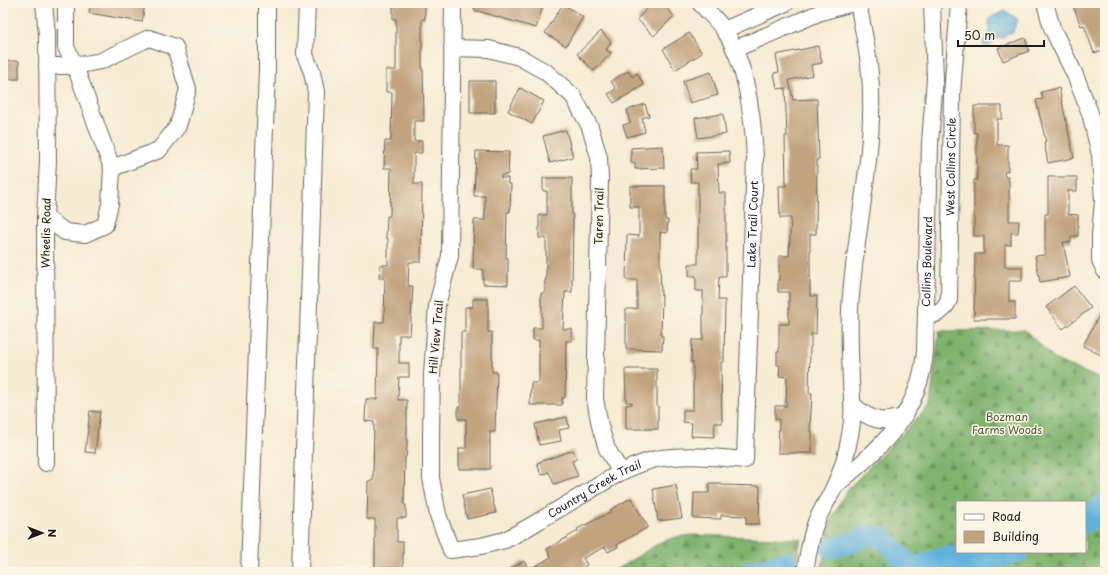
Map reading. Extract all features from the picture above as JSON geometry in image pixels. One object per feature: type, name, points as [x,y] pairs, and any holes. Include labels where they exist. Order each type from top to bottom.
[{"type":"street","name":"Wheelis Road","points":[[44,3],[47,34],[48,161],[45,217],[46,463]]},
{"type":"street","points":[[45,217],[65,232],[85,234],[105,225],[110,204],[112,168],[75,66],[66,47],[66,3]]},
{"type":"street","points":[[249,572],[267,78],[267,3]]},
{"type":"street","points":[[300,572],[316,92],[312,72],[305,55],[307,3]]},
{"type":"street","name":"Hill View Trail","points":[[451,550],[438,515],[431,478],[431,436],[432,374],[437,305],[450,256],[453,3]]},
{"type":"street","name":"Lake Trail Court","points":[[700,3],[724,30],[735,50],[747,90],[754,128],[755,158],[745,460]]},
{"type":"street","points":[[724,30],[786,3]]},
{"type":"street","points":[[735,50],[821,12],[852,3]]},
{"type":"street","name":"Collins Boulevard","points":[[805,572],[809,547],[816,524],[834,487],[851,434],[852,405],[850,309],[869,151],[871,102],[869,60],[858,3]]},
{"type":"street","name":"Collins Boulevard","points":[[834,487],[897,427],[905,416],[921,379],[924,364],[930,143],[934,78],[932,3]]},
{"type":"street","name":"West Collins Circle","points":[[926,316],[933,316],[941,312],[949,300],[952,94],[959,3]]},
{"type":"street","points":[[1046,3],[1052,28],[1075,75],[1090,113],[1100,155],[1102,202],[1100,260],[1105,271]]},
{"type":"street","points":[[47,66],[75,66],[101,61],[149,38],[175,47],[188,89],[178,126],[159,150],[112,168]]},
{"type":"street","name":"Taren Trail","points":[[452,48],[489,49],[519,57],[546,72],[573,96],[590,127],[599,157],[600,180],[595,399],[600,426],[607,449],[621,472]]},
{"type":"street","points":[[852,405],[863,414],[879,420],[887,421],[905,416]]},
{"type":"street","name":"Country Creek Trail","points":[[451,550],[481,546],[505,540],[621,472],[644,463],[663,459],[686,457],[716,457],[745,460]]},
{"type":"green space","name":"Bozman Farms Woods","points":[[1025,330],[1056,360],[1105,381],[1105,572],[821,572],[829,524],[847,490],[930,405],[939,331]]},
{"type":"green space","points":[[692,535],[801,539],[795,572],[612,572],[661,542],[676,537]]},
{"type":"water","points":[[1004,10],[1018,20],[1013,33],[1008,33],[1003,38],[995,39],[991,46],[986,47],[983,43],[988,34],[990,18]]},
{"type":"building","points":[[91,3],[145,3],[142,22],[89,13]]},
{"type":"building","points":[[393,3],[425,3],[425,19],[422,19],[424,121],[414,121],[414,141],[422,141],[422,153],[414,153],[414,184],[422,184],[421,262],[409,262],[408,286],[413,286],[410,335],[399,335],[399,363],[409,363],[409,377],[399,377],[398,400],[407,400],[407,445],[405,457],[404,505],[406,505],[406,518],[397,518],[397,542],[403,542],[403,568],[375,568],[375,519],[367,519],[368,481],[373,481],[374,422],[365,421],[366,399],[377,399],[378,349],[374,349],[375,322],[384,322],[385,278],[379,278],[380,265],[388,265],[388,238],[386,238],[387,216],[390,216],[391,168],[384,168],[385,141],[391,141],[392,92],[386,92],[386,70],[396,70],[396,19],[393,19]]},
{"type":"building","points":[[476,3],[544,3],[536,28],[474,10]]},
{"type":"building","points":[[653,3],[662,3],[674,16],[654,36],[637,19]]},
{"type":"building","points":[[1072,3],[1105,3],[1105,50],[1094,53],[1084,25],[1081,26]]},
{"type":"building","points":[[563,4],[583,17],[566,46],[545,33]]},
{"type":"building","points":[[601,31],[611,42],[606,50],[611,53],[594,71],[577,54]]},
{"type":"building","points":[[689,33],[702,53],[675,70],[663,49]]},
{"type":"building","points":[[1025,38],[1029,51],[1003,61],[998,48]]},
{"type":"building","points":[[818,46],[822,63],[811,65],[813,75],[789,80],[793,100],[817,99],[819,159],[817,159],[816,234],[810,234],[810,296],[817,296],[816,334],[811,334],[810,347],[809,393],[812,393],[810,431],[812,431],[812,453],[778,453],[779,419],[775,419],[775,406],[786,406],[787,377],[779,376],[780,365],[777,365],[777,352],[779,352],[779,324],[789,324],[789,292],[778,292],[779,256],[789,256],[791,218],[780,218],[779,186],[786,186],[785,136],[787,136],[785,88],[777,89],[774,73],[779,72],[776,55]]},
{"type":"building","points":[[3,61],[19,61],[19,79],[3,79]]},
{"type":"building","points":[[628,71],[632,77],[637,73],[644,85],[614,103],[608,94],[616,89],[611,81]]},
{"type":"building","points":[[711,72],[718,95],[690,103],[683,81]]},
{"type":"building","points":[[470,81],[495,81],[495,113],[470,113]]},
{"type":"building","points":[[520,88],[544,101],[532,124],[508,111]]},
{"type":"building","points":[[1059,88],[1074,158],[1048,163],[1044,142],[1046,142],[1036,100],[1043,99],[1041,92]]},
{"type":"building","points":[[645,104],[649,116],[642,118],[645,132],[627,137],[623,125],[630,123],[627,110]]},
{"type":"building","points":[[974,106],[1002,106],[1002,119],[997,119],[997,145],[1008,145],[1008,171],[1004,172],[1005,177],[1008,177],[1009,180],[1009,221],[1019,221],[1018,233],[1011,233],[1011,245],[1005,245],[1005,267],[1022,267],[1022,281],[1009,281],[1009,302],[1015,302],[1015,319],[974,319],[975,254],[984,254],[984,236],[974,236],[974,180],[977,180],[977,133],[974,133]]},
{"type":"building","points":[[723,114],[726,134],[698,138],[695,118]]},
{"type":"building","points":[[566,130],[573,157],[550,163],[543,136]]},
{"type":"building","points":[[663,146],[664,168],[635,169],[635,163],[631,163],[631,148]]},
{"type":"building","points":[[476,151],[509,152],[508,174],[500,176],[501,178],[508,178],[508,184],[511,184],[510,212],[507,212],[506,258],[508,258],[508,285],[483,284],[483,269],[473,269],[474,220],[485,220],[485,196],[474,196]]},
{"type":"building","points":[[729,151],[730,163],[718,164],[719,193],[726,193],[726,277],[719,277],[718,300],[725,300],[724,362],[721,362],[722,423],[715,423],[714,437],[691,436],[692,423],[683,422],[683,410],[693,410],[693,362],[691,362],[692,340],[703,340],[703,291],[696,291],[696,276],[689,276],[689,264],[698,264],[698,182],[691,182],[690,169],[697,169],[696,152]]},
{"type":"building","points":[[1048,177],[1077,177],[1077,191],[1068,191],[1068,214],[1078,215],[1078,236],[1071,236],[1071,242],[1063,242],[1070,277],[1040,282],[1035,256],[1045,255],[1045,214],[1048,214]]},
{"type":"building","points":[[543,178],[572,178],[572,292],[565,292],[563,329],[572,329],[572,341],[566,341],[565,398],[562,398],[562,405],[530,405],[531,383],[539,383],[539,340],[533,340],[533,328],[542,328],[541,293],[545,293],[546,280],[546,238],[539,238],[539,215],[547,215],[547,191],[543,191]]},
{"type":"building","points":[[630,186],[665,186],[665,220],[668,220],[667,233],[660,232],[662,295],[661,336],[663,336],[662,350],[626,349],[626,309],[637,309],[637,280],[626,280],[627,235],[639,236],[639,207],[630,207]]},
{"type":"building","points":[[1074,286],[1091,308],[1063,329],[1046,307]]},
{"type":"building","points":[[473,299],[488,299],[488,332],[492,332],[492,372],[497,372],[495,432],[490,432],[490,469],[459,469],[459,448],[466,448],[466,419],[458,419],[458,407],[461,407],[461,332],[465,332],[465,307],[473,307]]},
{"type":"building","points":[[1105,304],[1105,357],[1083,346]]},
{"type":"building","points":[[625,369],[657,369],[658,429],[626,429],[626,405],[632,404],[632,402],[626,402]]},
{"type":"building","points":[[90,411],[100,412],[95,453],[85,452]]},
{"type":"building","points":[[567,417],[569,428],[559,430],[561,441],[539,445],[535,424]]},
{"type":"building","points":[[573,450],[577,459],[572,461],[578,476],[554,484],[549,472],[541,475],[537,463]]},
{"type":"building","points":[[709,483],[721,483],[721,485],[760,486],[759,524],[746,524],[746,516],[721,515],[721,519],[693,518],[694,493],[709,493]]},
{"type":"building","points":[[676,485],[682,518],[658,521],[653,489]]},
{"type":"building","points":[[490,489],[496,513],[467,519],[462,495]]},
{"type":"building","points":[[631,498],[648,527],[608,552],[605,547],[583,558],[587,565],[581,569],[583,572],[505,572],[524,561],[529,570],[551,557],[547,549],[578,531],[577,529],[611,512],[610,510]]},
{"type":"waterway","points":[[1086,522],[1105,503]]},
{"type":"waterway","points":[[830,548],[853,543],[867,535],[883,538],[908,564],[919,566],[949,556],[967,565],[1015,553]]},
{"type":"waterway","points":[[750,572],[787,562]]}]
